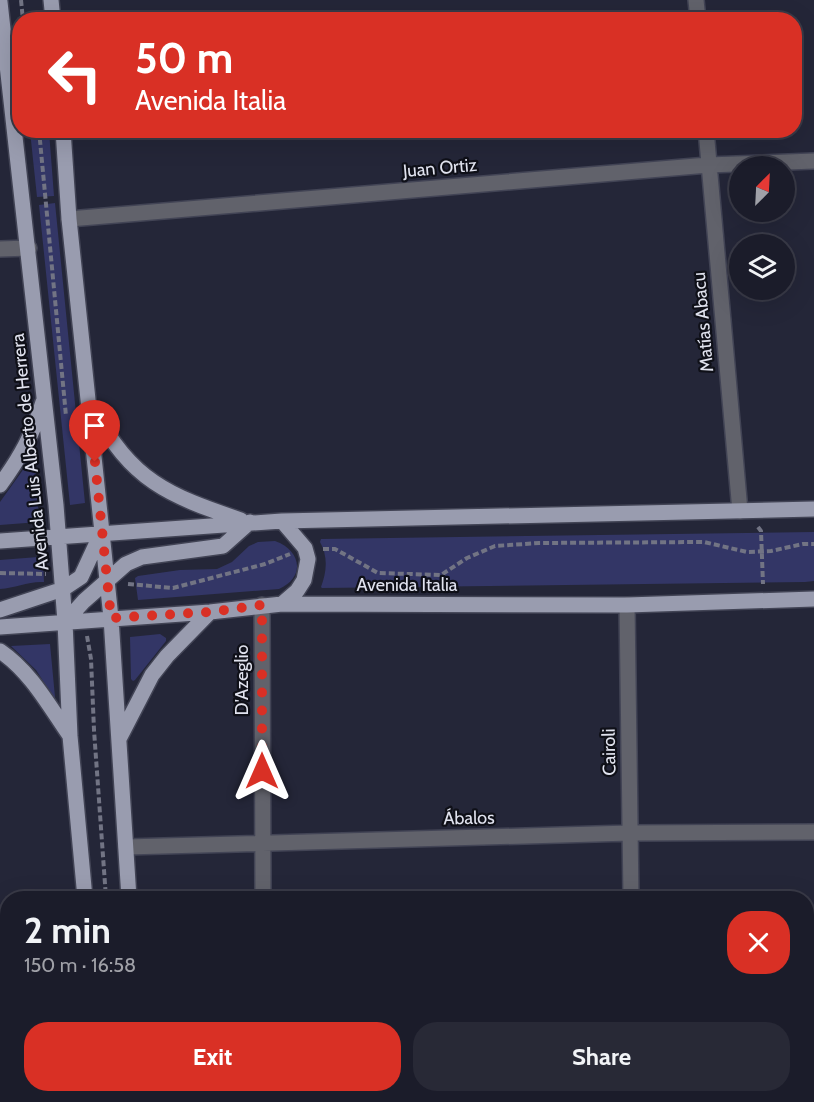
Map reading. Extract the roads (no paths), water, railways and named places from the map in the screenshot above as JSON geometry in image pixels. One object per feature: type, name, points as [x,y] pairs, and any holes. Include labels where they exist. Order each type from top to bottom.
[{"type":"main road","name":"Avenida Luis Alberto de Herrera","points":[[0,2],[12,106]]},
{"type":"main road","name":"Avenida Luis Alberto de Herrera","points":[[16,138],[59,537],[70,736],[85,891]]},
{"type":"main road","points":[[64,138],[69,219],[111,618],[129,891]]},
{"type":"main road","points":[[0,485],[17,462],[34,430],[45,396]]},
{"type":"main road","points":[[88,401],[107,436],[130,463],[160,488],[181,498],[250,522]]},
{"type":"main road","points":[[0,542],[250,522],[814,509]]},
{"type":"main road","points":[[282,521],[305,548],[308,559],[304,580],[297,591],[282,604]]},
{"type":"main road","points":[[65,622],[84,601],[126,564],[142,557],[224,546],[250,522]]},
{"type":"main road","points":[[0,610],[62,582],[81,578],[102,533]]},
{"type":"main road","name":"Avenida Italia","points":[[0,627],[210,612],[282,604],[627,605],[814,599]]},
{"type":"main road","points":[[120,737],[152,675],[167,656],[210,612]]},
{"type":"main road","points":[[0,651],[16,662],[35,685],[70,736]]},
{"type":"street","name":"Matías Abacu","points":[[706,138],[740,511]]},
{"type":"street","name":"Juan Ortiz","points":[[69,219],[708,165],[814,161]]},
{"type":"street","points":[[0,249],[29,248]]},
{"type":"street","name":"D'Azeglio","points":[[262,605],[263,891]]},
{"type":"street","name":"Cairoli","points":[[627,605],[630,891]]},
{"type":"street","name":"Ábalos","points":[[126,847],[630,833],[814,832]]}]
